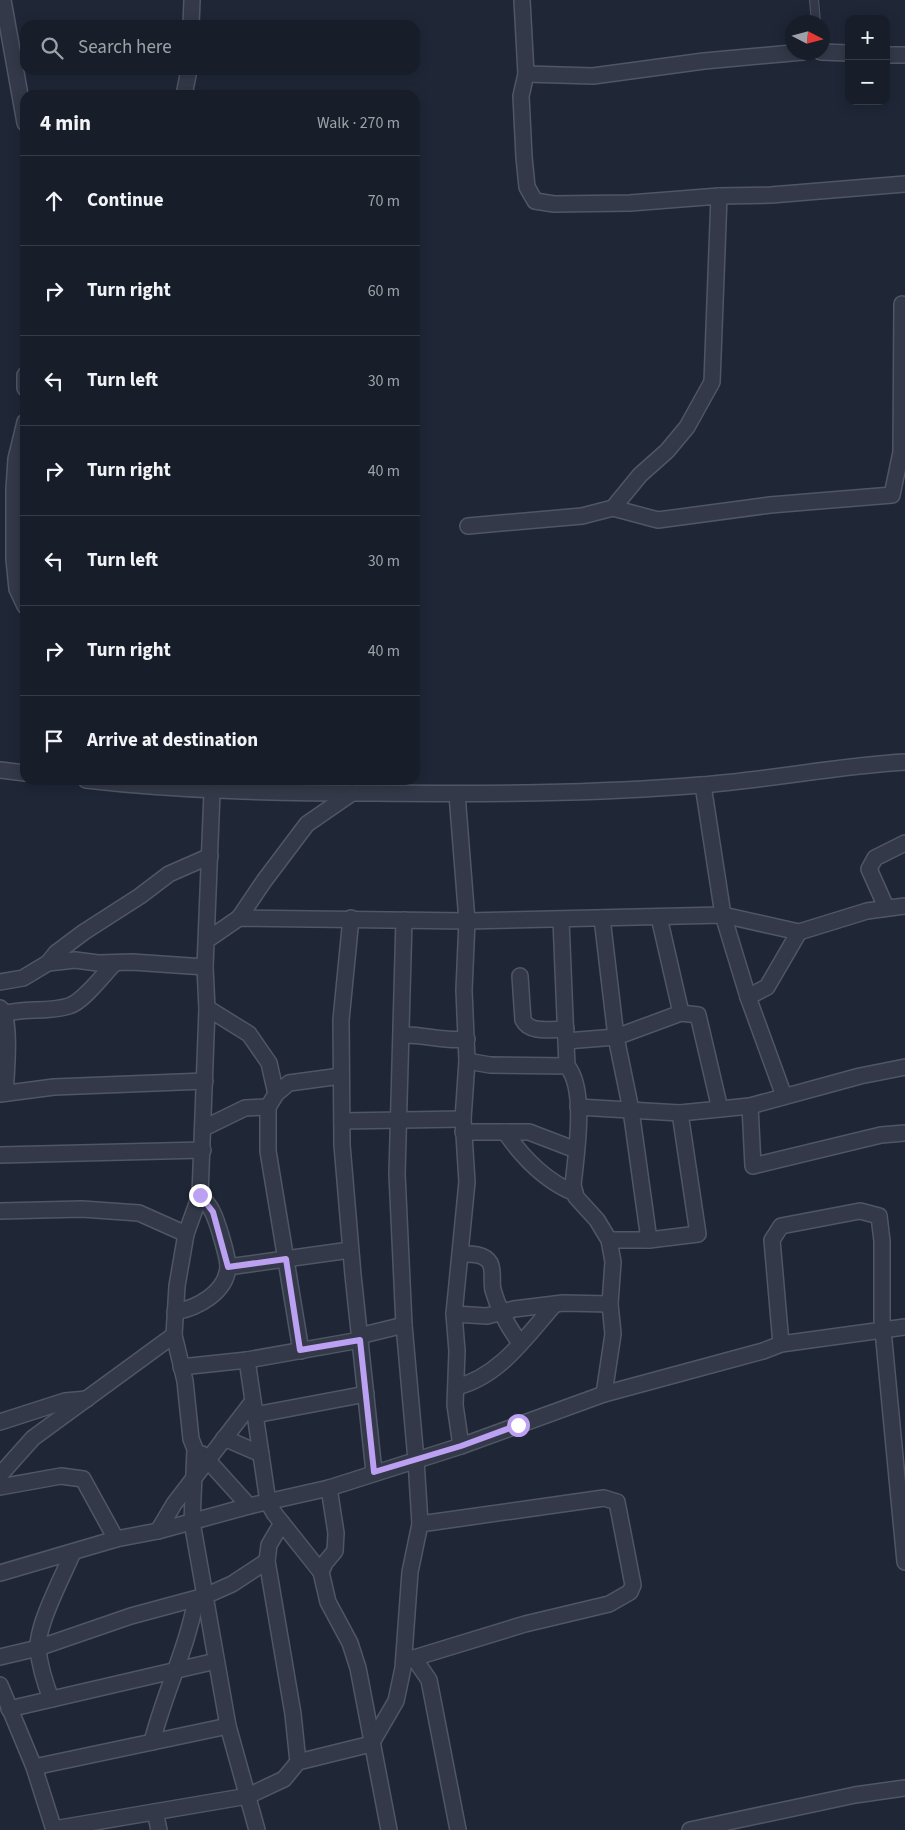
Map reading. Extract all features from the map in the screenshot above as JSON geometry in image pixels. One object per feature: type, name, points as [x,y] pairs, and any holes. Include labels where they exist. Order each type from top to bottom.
[{"type":"street","points":[[3,0],[20,91]]},
{"type":"street","points":[[191,20],[192,0]]},
{"type":"street","points":[[522,0],[526,74],[521,96],[524,156],[527,187],[535,201],[554,204],[630,203],[719,196],[771,195],[905,184]]},
{"type":"street","points":[[830,52],[845,53]]},
{"type":"street","points":[[526,74],[593,76],[704,61],[785,54]]},
{"type":"street","points":[[890,54],[905,55]]},
{"type":"street","points":[[185,90],[188,75]]},
{"type":"street","points":[[613,508],[640,475],[667,451],[687,427],[712,382],[719,196]]},
{"type":"street","points":[[468,526],[582,516],[613,508],[658,520],[770,505],[892,495],[900,452],[902,304]]},
{"type":"street","points":[[20,443],[16,459],[14,532],[17,589],[20,595]]},
{"type":"street","points":[[159,785],[352,793],[457,794],[606,791],[702,785],[852,765],[905,762]]},
{"type":"street","points":[[0,770],[20,772]]},
{"type":"street","points":[[702,785],[723,916],[748,998],[784,1096]]},
{"type":"street","points":[[203,788],[210,856],[205,967],[207,1008],[203,1150],[200,1195],[186,1234],[177,1286],[174,1334],[185,1381],[191,1439],[195,1449],[192,1522],[200,1597],[216,1661],[228,1726],[257,1830]]},
{"type":"street","points":[[207,940],[239,918],[307,824],[352,793]]},
{"type":"street","points":[[457,794],[467,921],[464,990],[467,1062],[463,1125],[467,1182],[454,1314],[458,1352],[455,1404],[461,1446]]},
{"type":"street","points":[[886,907],[869,869],[875,858],[905,843]]},
{"type":"street","points":[[0,982],[23,978],[48,963],[56,953],[84,932],[140,896],[169,874],[210,856]]},
{"type":"street","points":[[239,918],[467,921],[723,916],[799,932],[886,907],[904,910]]},
{"type":"street","points":[[659,916],[681,1013]]},
{"type":"street","points":[[351,918],[341,1020],[342,1121],[350,1250],[374,1472]]},
{"type":"street","points":[[602,918],[616,1037],[631,1110],[650,1240]]},
{"type":"street","points":[[0,1684],[8,1719],[34,1767],[54,1830],[248,1796],[284,1780],[298,1762],[371,1744],[396,1701],[409,1659],[410,1572],[420,1524],[404,1325],[397,1174],[404,920]]},
{"type":"street","points":[[561,920],[567,1066],[573,1074],[578,1107],[573,1185],[575,1193],[610,1240],[613,1262],[610,1304],[613,1334],[604,1394]]},
{"type":"street","points":[[748,998],[767,986],[799,932]]},
{"type":"street","points":[[48,963],[75,960],[114,964],[132,962],[205,967]]},
{"type":"street","points":[[114,964],[81,998],[70,1006],[2,1012],[7,1033],[3,1093],[54,1087],[205,1081]]},
{"type":"street","points":[[520,976],[526,1025],[531,1028],[566,1035],[616,1037],[681,1013],[698,1015],[720,1109]]},
{"type":"street","points":[[207,1008],[250,1034],[269,1063],[276,1094]]},
{"type":"street","points":[[401,1034],[421,1034],[454,1040],[467,1039]]},
{"type":"street","points":[[467,1062],[490,1065],[567,1066]]},
{"type":"street","points":[[578,1107],[680,1113],[750,1106],[905,1067]]},
{"type":"street","points":[[300,1350],[268,1151],[268,1106],[276,1094],[289,1083],[341,1076]]},
{"type":"street","points":[[204,1128],[245,1108],[268,1106]]},
{"type":"street","points":[[750,1106],[754,1166],[881,1135],[905,1133]]},
{"type":"street","points":[[610,1240],[650,1240],[698,1234],[680,1113]]},
{"type":"street","points":[[342,1121],[399,1120],[463,1125],[505,1132],[529,1132],[576,1150]]},
{"type":"street","points":[[505,1132],[518,1150],[540,1172],[558,1186],[575,1193]]},
{"type":"street","points":[[0,1155],[203,1150]]},
{"type":"street","points":[[175,1312],[187,1310],[205,1302],[222,1283],[228,1267],[213,1212],[200,1195]]},
{"type":"street","points":[[0,1211],[47,1209],[139,1212],[186,1234]]},
{"type":"street","points":[[781,1344],[772,1240],[781,1226],[860,1211],[879,1216],[882,1241],[881,1298],[885,1330],[891,1428],[905,1562]]},
{"type":"street","points":[[228,1267],[350,1250]]},
{"type":"street","points":[[460,1254],[474,1254],[484,1257],[490,1263],[493,1290],[512,1332],[520,1343]]},
{"type":"street","points":[[454,1314],[487,1316],[502,1312],[554,1305],[610,1304]]},
{"type":"street","points":[[456,1387],[473,1383],[488,1374],[520,1343],[554,1305]]},
{"type":"street","points":[[181,1367],[247,1360],[360,1338],[404,1325]]},
{"type":"street","points":[[0,1573],[116,1539],[158,1531],[249,1506],[329,1488],[374,1472],[461,1446],[604,1394],[763,1352],[781,1344],[905,1327]]},
{"type":"street","points":[[35,1480],[4,1470],[33,1438],[174,1334]]},
{"type":"street","points":[[247,1360],[268,1502],[282,1523],[321,1572],[328,1602],[350,1643],[358,1668],[371,1744],[390,1830]]},
{"type":"street","points":[[158,1531],[174,1504],[224,1438],[254,1408],[366,1394]]},
{"type":"street","points":[[0,1422],[65,1400],[87,1399]]},
{"type":"street","points":[[224,1438],[261,1454]]},
{"type":"street","points":[[195,1449],[209,1460],[249,1506]]},
{"type":"street","points":[[0,1487],[61,1476],[83,1479],[116,1539]]},
{"type":"street","points":[[321,1572],[335,1551],[336,1533],[329,1488]]},
{"type":"street","points":[[409,1659],[525,1624],[609,1604],[630,1592],[632,1585],[617,1502],[612,1499],[604,1498],[420,1524]]},
{"type":"street","points":[[282,1523],[269,1545],[267,1561],[294,1714],[298,1762]]},
{"type":"street","points":[[51,1699],[43,1678],[38,1648],[41,1627],[73,1552]]},
{"type":"street","points":[[0,1658],[38,1648],[131,1616],[200,1597],[232,1584],[267,1561]]},
{"type":"street","points":[[152,1742],[159,1713],[176,1670],[200,1597]]},
{"type":"street","points":[[409,1659],[429,1680],[458,1830]]},
{"type":"street","points":[[8,1719],[51,1699],[216,1661]]},
{"type":"street","points":[[34,1767],[228,1726]]},
{"type":"street","points":[[690,1830],[855,1795],[905,1788]]},
{"type":"street","points":[[155,1812],[159,1830]]},
{"type":"lane","points":[[814,0],[815,15]]},
{"type":"lane","points":[[14,532],[20,540]]},
{"type":"route","points":[[200,1195],[213,1212],[228,1267],[286,1259],[300,1350],[360,1340],[374,1472],[461,1446],[518,1425]]}]
